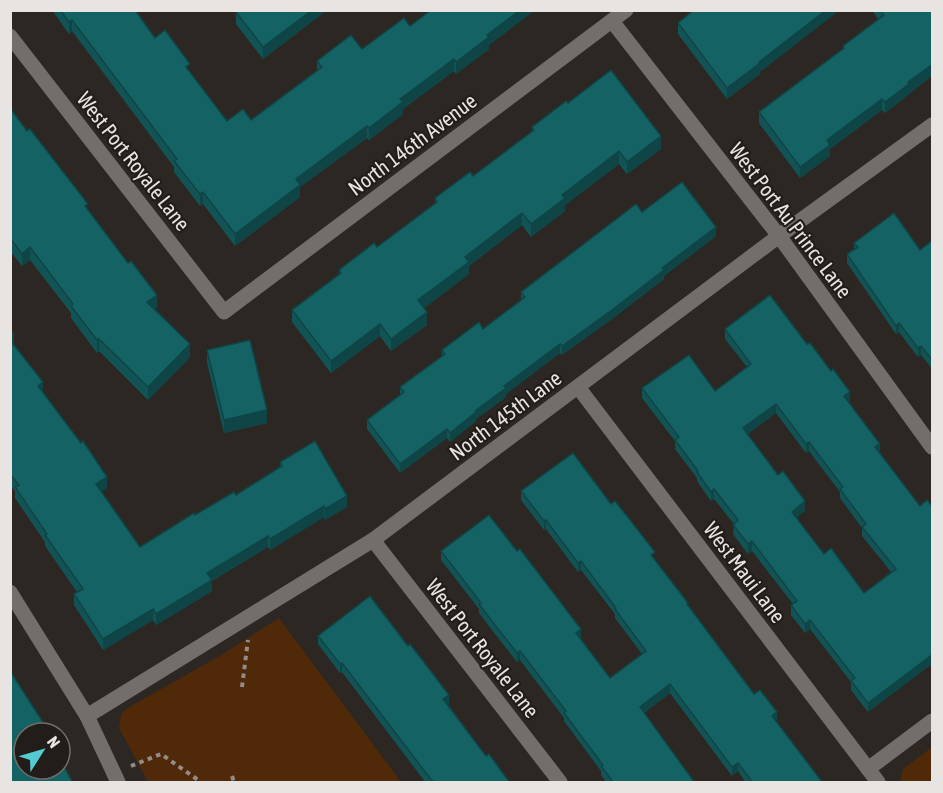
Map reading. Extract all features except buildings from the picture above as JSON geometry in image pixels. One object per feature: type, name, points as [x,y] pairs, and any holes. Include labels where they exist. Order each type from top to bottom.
[{"type":"street","name":"North 146th Avenue","points":[[224,312],[626,10]]},
{"type":"street","name":"West Port Au Prince Lane","points":[[612,21],[779,236],[933,447]]},
{"type":"street","name":"West Port Royale Lane","points":[[10,36],[224,312]]},
{"type":"street","name":"North 145th Lane","points":[[87,716],[373,540],[779,236],[933,125]]},
{"type":"street","name":"West Maui Lane","points":[[578,387],[878,783]]},
{"type":"street","name":"West Port Royale Lane","points":[[373,540],[560,783]]},
{"type":"street","points":[[10,592],[87,716],[116,778]]},
{"type":"street","points":[[868,769],[933,721]]},
{"type":"path","points":[[242,687],[249,616]]},
{"type":"path","points":[[116,778],[161,753],[201,783]]},
{"type":"path","points":[[232,776],[234,783]]},
{"type":"shaded area","points":[[279,618],[401,782],[148,782],[119,728],[121,714],[129,707],[218,657]]},
{"type":"shaded area","points":[[932,747],[932,782],[900,782],[903,769]]}]
